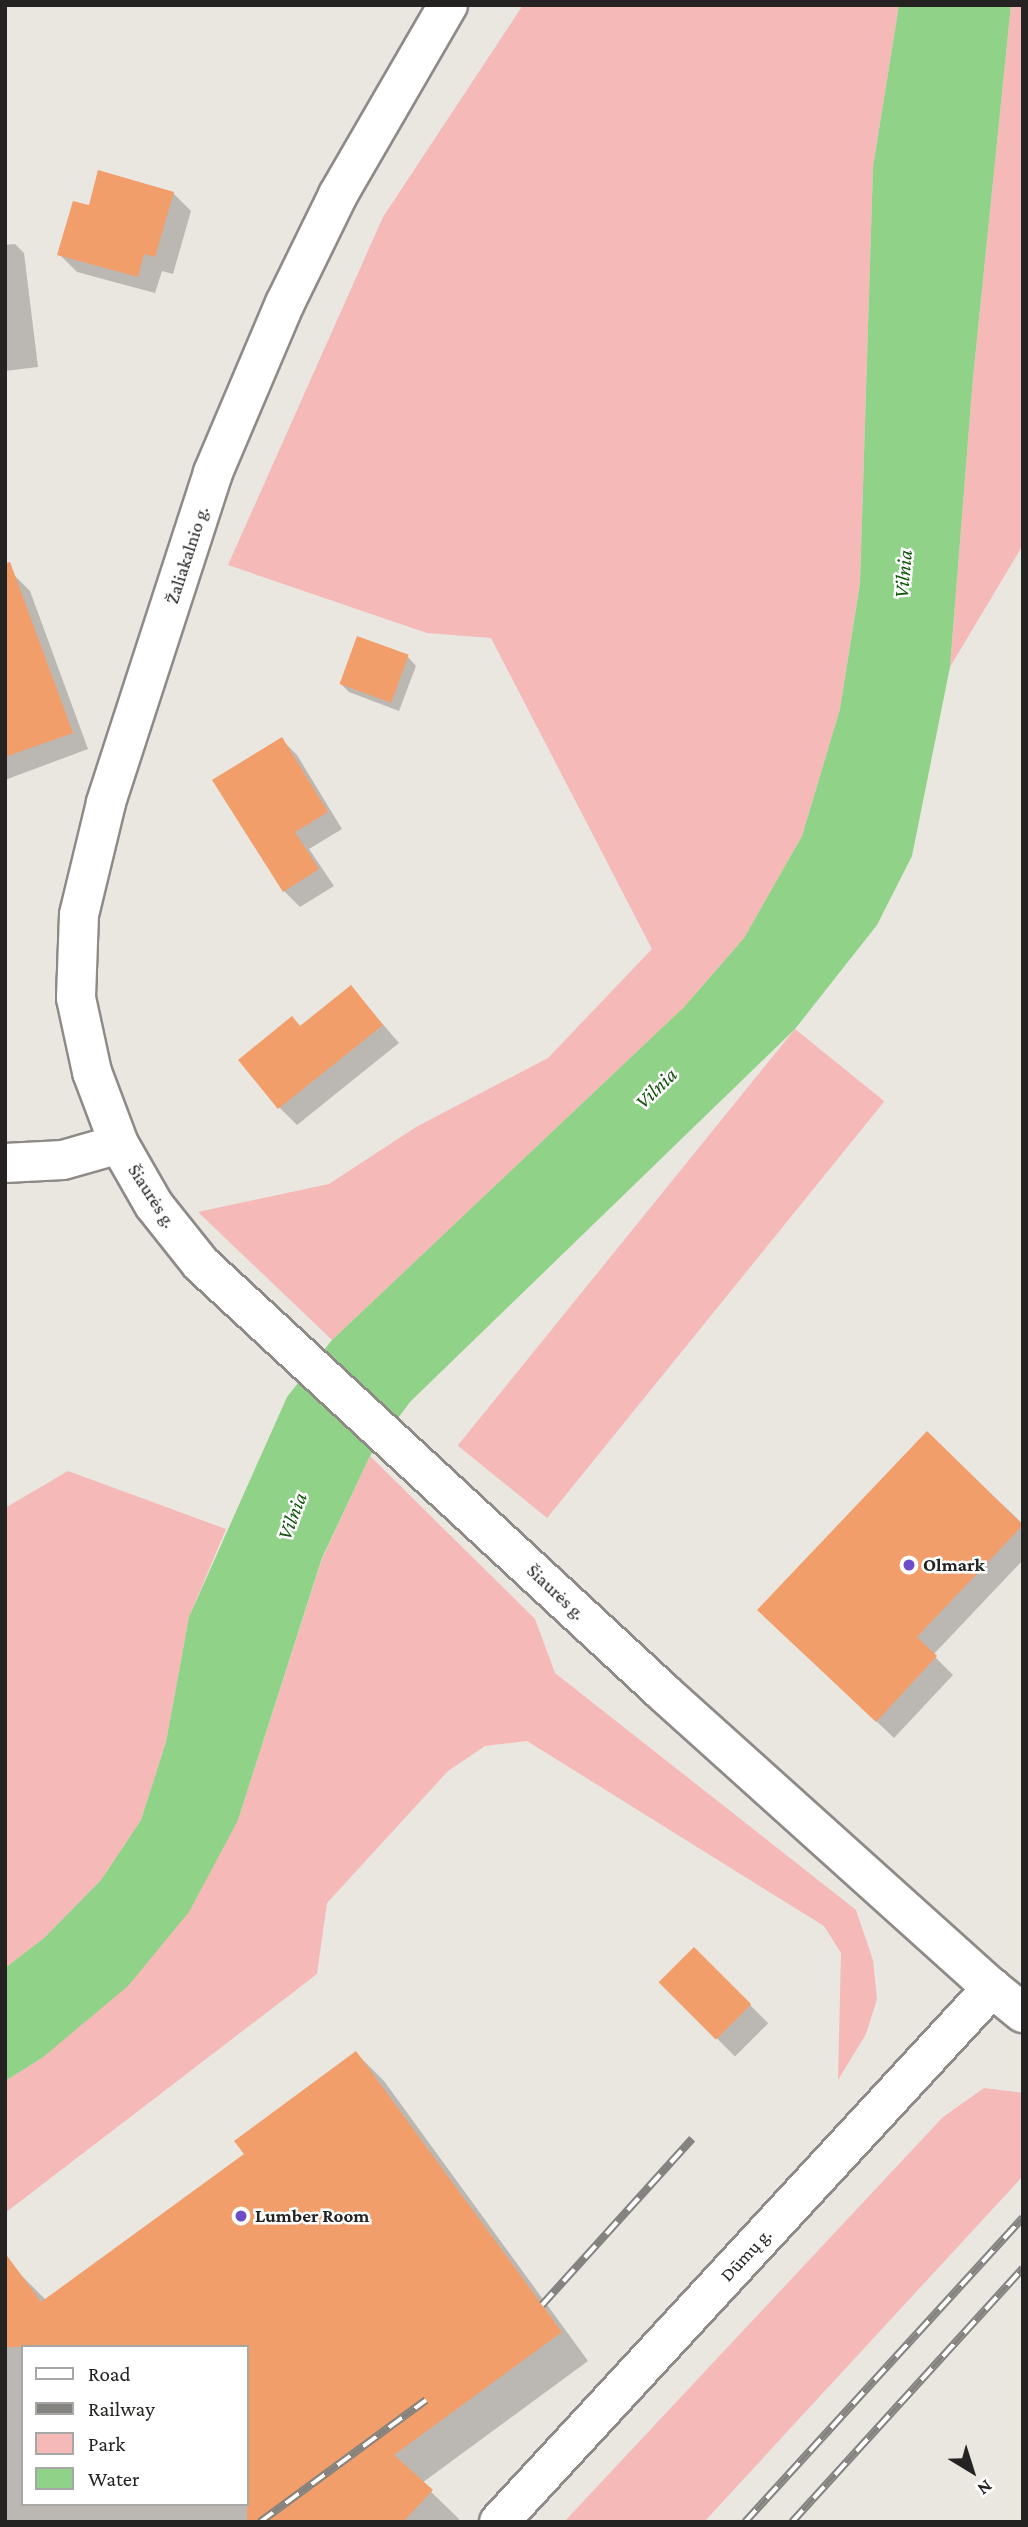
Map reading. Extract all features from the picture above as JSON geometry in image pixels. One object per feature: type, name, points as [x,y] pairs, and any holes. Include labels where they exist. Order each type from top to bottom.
[{"type":"street","name":"Žaliakalnio g.","points":[[119,1144],[92,1072],[76,998],[79,915],[106,803],[213,473],[244,396],[338,195],[448,5]]},
{"type":"street","points":[[5,1163],[63,1160],[119,1144]]},
{"type":"street","name":"Šiaurės g.","points":[[119,1144],[154,1205],[201,1264],[663,1692],[1023,2014]]},
{"type":"street","name":"Dūmų g.","points":[[499,2522],[992,1988]]},
{"type":"green space","points":[[523,5],[899,5],[873,167],[860,582],[840,709],[802,836],[744,938],[684,1007],[332,1340],[198,1212],[329,1184],[416,1127],[548,1058],[652,949],[491,638],[427,633],[228,565],[383,217]]},
{"type":"green space","points":[[1011,5],[1023,5],[1023,545],[950,667],[973,378]]},
{"type":"green space","points":[[795,1029],[884,1101],[547,1518],[458,1446]]},
{"type":"green space","points":[[370,1456],[535,1619],[555,1673],[856,1910],[873,1960],[877,1999],[866,2034],[838,2080],[841,1953],[824,1926],[527,1741],[485,1746],[448,1771],[327,1903],[317,1974],[5,2213],[5,2081],[42,2058],[238,1820],[322,1559]]},
{"type":"green space","points":[[68,1471],[226,1529],[189,1617],[166,1742],[141,1820],[101,1880],[44,1938],[5,1968],[5,1508]]},
{"type":"green space","points":[[984,2088],[1023,2093],[1023,2176],[704,2522],[564,2522],[943,2117]]},
{"type":"water","name":"Vilnia","points":[[899,5],[1011,5],[973,378],[950,667],[912,856],[877,925],[795,1029],[410,1402],[370,1456],[322,1558],[238,1820],[189,1912],[128,1986],[42,2058],[5,2081],[5,1968],[44,1938],[101,1880],[141,1820],[166,1742],[189,1617],[287,1397],[332,1340],[684,1007],[744,938],[802,836],[840,709],[860,583],[873,167]]},
{"type":"building","points":[[98,170],[174,192],[155,257],[144,254],[138,277],[57,255],[73,201],[89,205]]},
{"type":"building","points":[[10,562],[73,733],[5,757],[5,563]]},
{"type":"building","points":[[357,636],[409,655],[391,703],[340,684]]},
{"type":"building","points":[[282,737],[328,812],[295,832],[319,869],[283,892],[212,780]]},
{"type":"building","points":[[351,985],[383,1025],[278,1109],[238,1060],[292,1016],[300,1026]]},
{"type":"building","points":[[927,1431],[1023,1525],[917,1637],[937,1656],[876,1722],[757,1610]]},
{"type":"building","points":[[694,1947],[751,2004],[716,2040],[659,1982]]},
{"type":"building","points":[[356,2051],[562,2332],[394,2455],[433,2490],[403,2522],[247,2522],[248,2345],[5,2347],[5,2253],[41,2302],[244,2154],[234,2141]]},
{"type":"railway","points":[[542,2305],[692,2139]]},
{"type":"railway","points":[[745,2522],[1023,2218]]},
{"type":"railway","points":[[792,2522],[1023,2268]]},
{"type":"railway","points":[[260,2522],[426,2400]]},
{"type":"place","name":"Olmark","points":[[909,1565]]},
{"type":"place","name":"Lumber Room","points":[[241,2216]]}]
